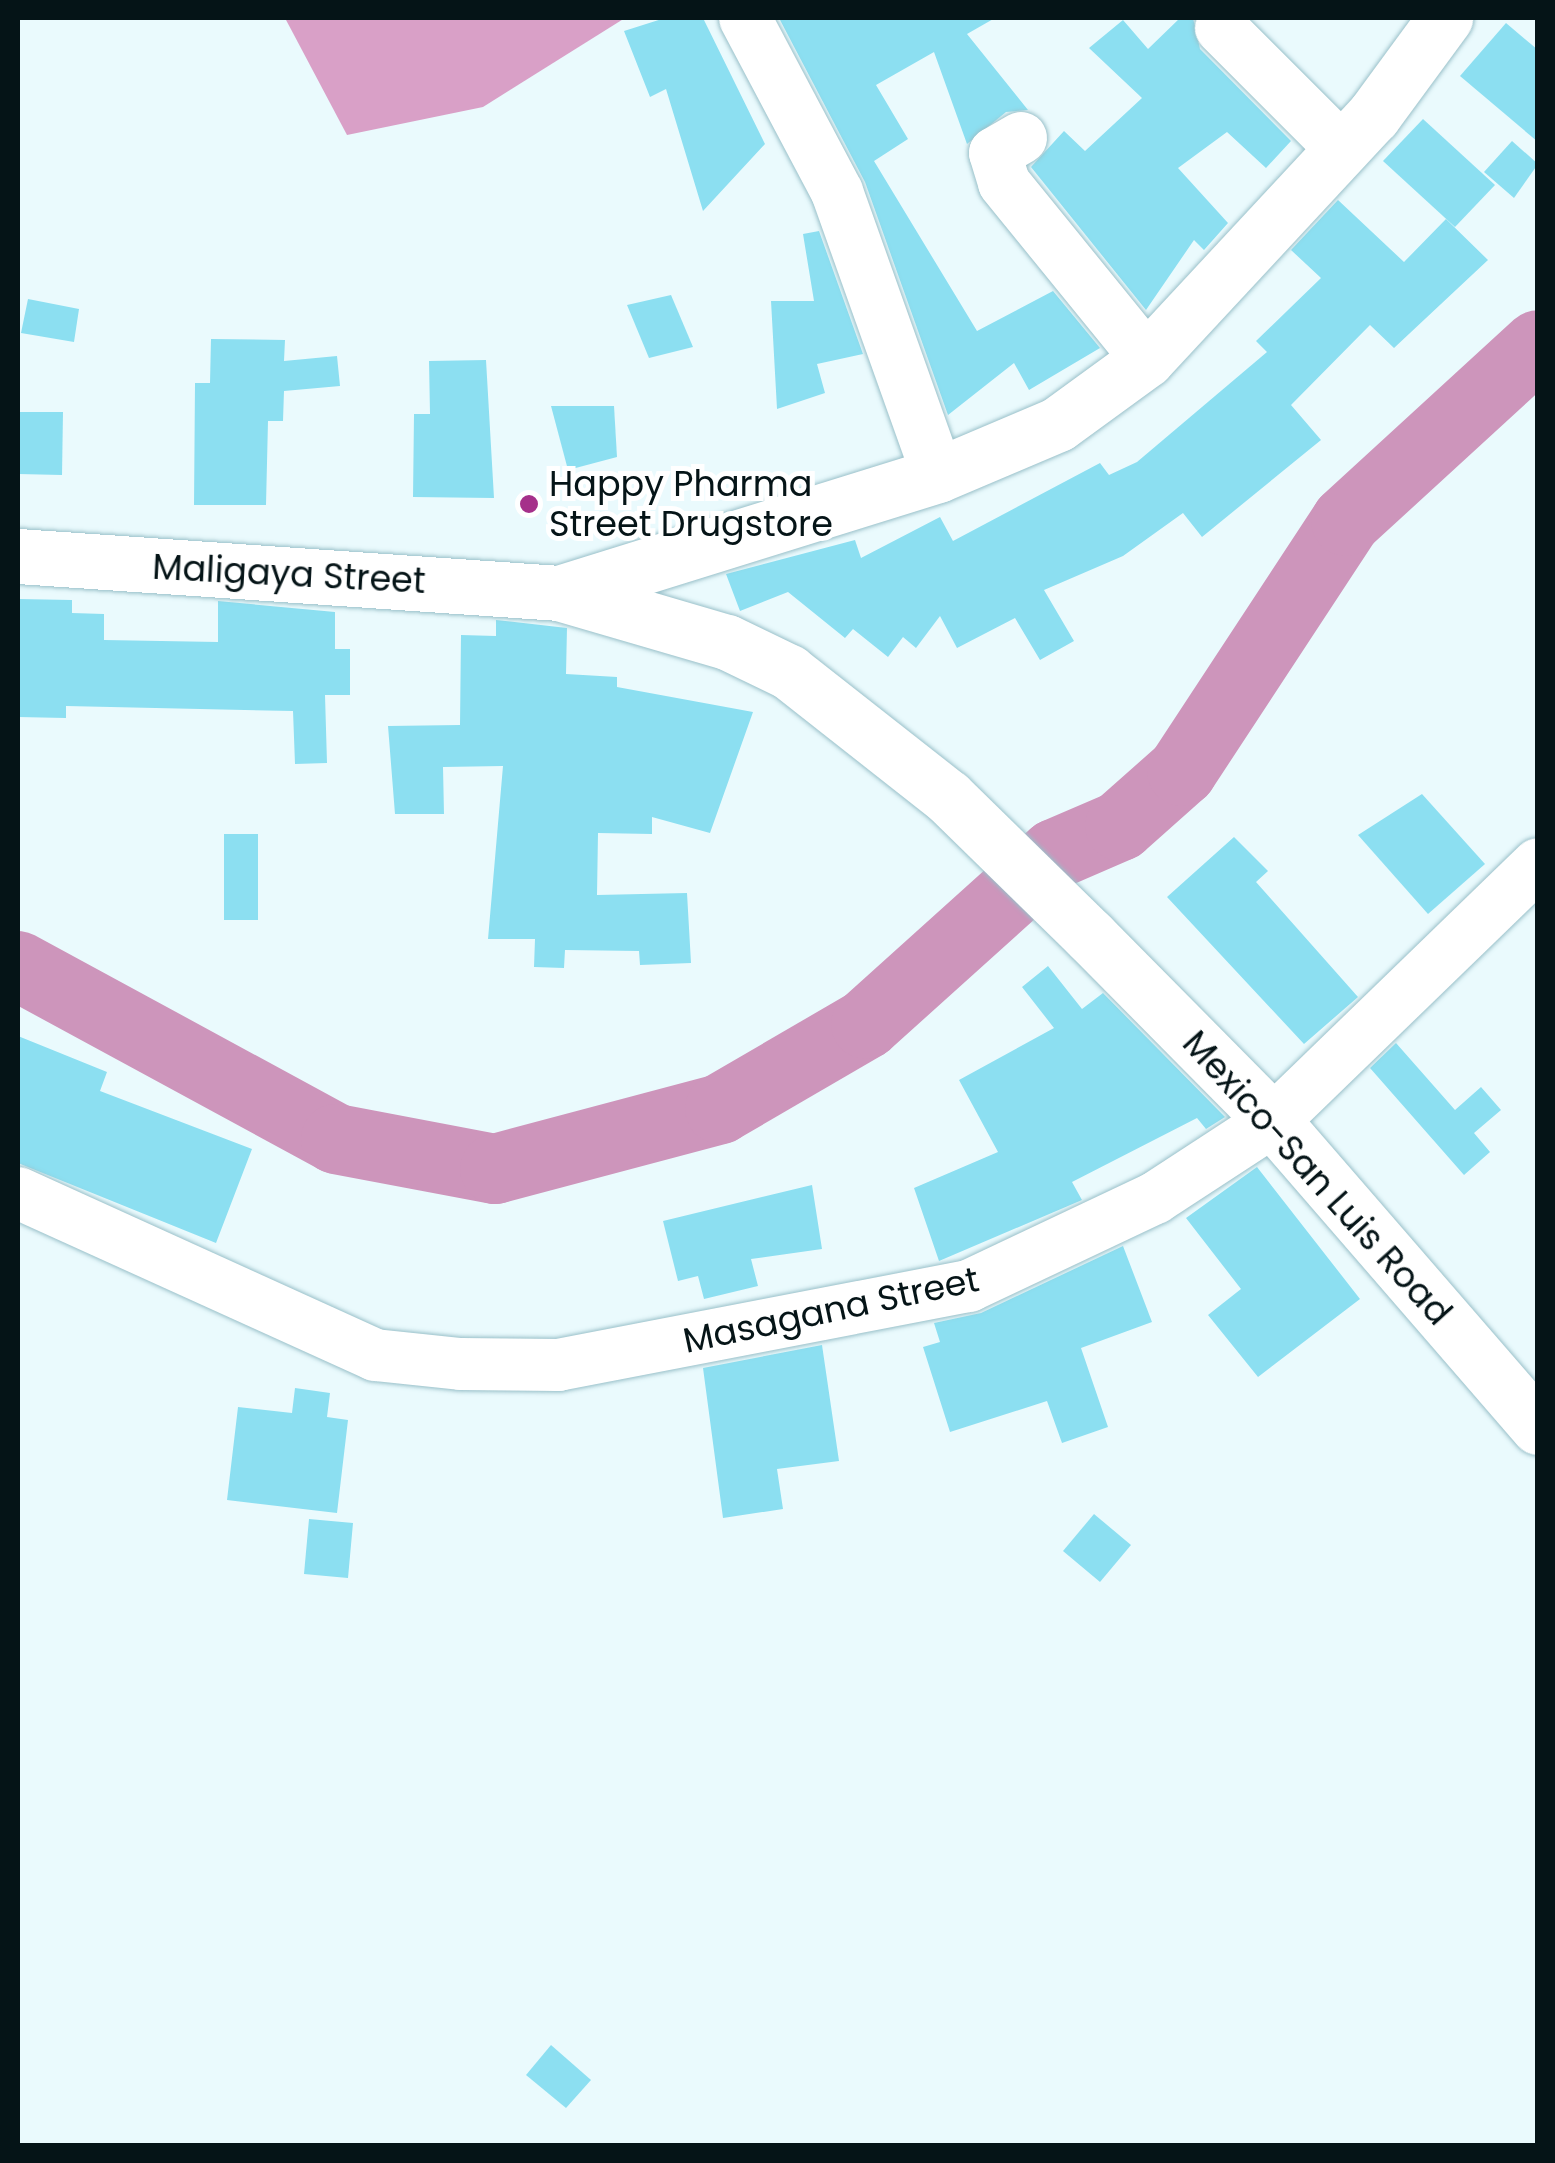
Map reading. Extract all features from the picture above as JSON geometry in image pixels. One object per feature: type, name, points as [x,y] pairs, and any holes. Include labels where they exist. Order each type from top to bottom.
[{"type":"main road","points":[[560,593],[938,475],[1058,424],[1147,359],[1341,148],[1444,18]]},
{"type":"main road","name":"Maligaya Street","points":[[18,556],[560,593]]},
{"type":"main road","name":"Mexico-San Luis Road","points":[[560,593],[727,642],[789,672],[948,797],[1274,1121],[1538,1427]]},
{"type":"street","points":[[745,18],[837,192],[938,475]]},
{"type":"street","points":[[1221,28],[1341,148]]},
{"type":"street","points":[[1021,138],[995,153],[1004,183],[1147,359]]},
{"type":"street","name":"Masagana Street","points":[[18,1193],[375,1355],[558,1365],[968,1286],[1155,1198],[1274,1121],[1538,864]]},
{"type":"shaded area","points":[[285,18],[625,18],[483,107],[347,135]]},
{"type":"building","points":[[665,18],[703,18],[765,144],[703,211],[666,89],[650,97],[624,31]]},
{"type":"building","points":[[779,18],[995,18],[967,34],[1028,110],[1006,112],[967,144],[934,52],[876,85],[908,139],[874,161],[977,331],[1053,291],[1100,348],[1029,390],[1014,363],[948,415],[865,182]]},
{"type":"building","points":[[1180,18],[1193,18],[1200,49],[1291,141],[1266,168],[1227,132],[1178,168],[1228,223],[1204,250],[1194,240],[1146,310],[1031,167],[1064,131],[1085,151],[1142,98],[1089,48],[1123,20],[1148,49]]},
{"type":"building","points":[[1506,23],[1538,50],[1538,142],[1460,76]]},
{"type":"building","points":[[1423,119],[1495,185],[1455,227],[1383,161]]},
{"type":"building","points":[[1512,141],[1538,164],[1514,198],[1484,172]]},
{"type":"building","points":[[1338,200],[1404,262],[1446,219],[1488,260],[1394,348],[1370,325],[1291,405],[1321,440],[1202,537],[1183,513],[1123,556],[1044,590],[1074,641],[1040,660],[1015,618],[957,648],[940,616],[916,648],[903,637],[888,657],[853,629],[845,638],[788,592],[740,611],[726,574],[855,540],[861,558],[940,517],[953,541],[1100,463],[1109,475],[1137,462],[1267,352],[1256,341],[1321,278],[1291,250]]},
{"type":"building","points":[[819,231],[863,354],[817,364],[825,393],[777,409],[771,301],[814,301],[803,234]]},
{"type":"building","points":[[671,295],[693,347],[649,358],[627,305]]},
{"type":"building","points":[[28,299],[79,309],[74,342],[21,333]]},
{"type":"building","points":[[211,339],[285,340],[284,361],[337,356],[340,386],[284,391],[283,421],[268,421],[266,505],[194,505],[195,383],[210,383]]},
{"type":"building","points":[[486,360],[494,498],[413,497],[414,414],[430,414],[429,361]]},
{"type":"building","points":[[551,406],[614,406],[617,457],[568,470]]},
{"type":"building","points":[[18,412],[63,412],[62,475],[18,474]]},
{"type":"building","points":[[18,599],[72,600],[72,613],[104,614],[104,640],[218,642],[218,601],[335,612],[335,649],[350,649],[350,695],[325,695],[327,763],[295,764],[293,711],[66,706],[66,718],[18,717]]},
{"type":"building","points":[[496,620],[567,628],[566,674],[617,677],[617,687],[753,712],[710,833],[652,817],[652,834],[598,833],[597,895],[687,893],[691,963],[640,965],[639,951],[565,950],[564,968],[534,967],[535,939],[488,939],[503,766],[443,767],[444,814],[395,814],[388,726],[460,725],[461,635],[496,636]]},
{"type":"building","points":[[1422,794],[1485,864],[1428,914],[1358,835]]},
{"type":"building","points":[[224,834],[258,834],[258,920],[224,920]]},
{"type":"building","points":[[1234,837],[1268,871],[1256,882],[1358,997],[1304,1044],[1167,897]]},
{"type":"building","points":[[1048,966],[1082,1009],[1103,993],[1225,1117],[1206,1129],[1197,1118],[1072,1182],[1082,1200],[939,1261],[914,1188],[998,1152],[959,1080],[1054,1028],[1022,987]]},
{"type":"building","points":[[18,1036],[107,1072],[100,1091],[252,1149],[216,1243],[18,1163]]},
{"type":"building","points":[[1396,1043],[1455,1110],[1481,1087],[1501,1110],[1474,1133],[1490,1152],[1464,1175],[1370,1068]]},
{"type":"building","points":[[1257,1167],[1360,1299],[1258,1377],[1208,1315],[1241,1289],[1186,1218]]},
{"type":"building","points":[[812,1185],[822,1249],[751,1259],[758,1286],[704,1299],[698,1276],[678,1281],[663,1221]]},
{"type":"building","points":[[1123,1246],[1152,1322],[1081,1348],[1108,1427],[1062,1443],[1047,1401],[950,1432],[923,1347],[940,1342],[934,1323],[981,1313]]},
{"type":"building","points":[[822,1345],[839,1461],[777,1469],[783,1509],[723,1518],[703,1368]]},
{"type":"building","points":[[295,1388],[330,1393],[327,1417],[348,1420],[337,1513],[227,1500],[238,1407],[292,1413]]},
{"type":"building","points":[[1094,1514],[1131,1545],[1100,1582],[1063,1551]]},
{"type":"building","points":[[309,1519],[353,1523],[348,1578],[304,1574]]},
{"type":"building","points":[[551,2045],[591,2080],[566,2108],[526,2075]]},
{"type":"waterway","points":[[18,966],[336,1139],[495,1169],[720,1109],[866,1024],[1055,854],[1120,826],[1182,771],[1346,521],[1538,345]]},
{"type":"place","name":"Happy Pharma Street Drugstore","points":[[529,504]]}]
